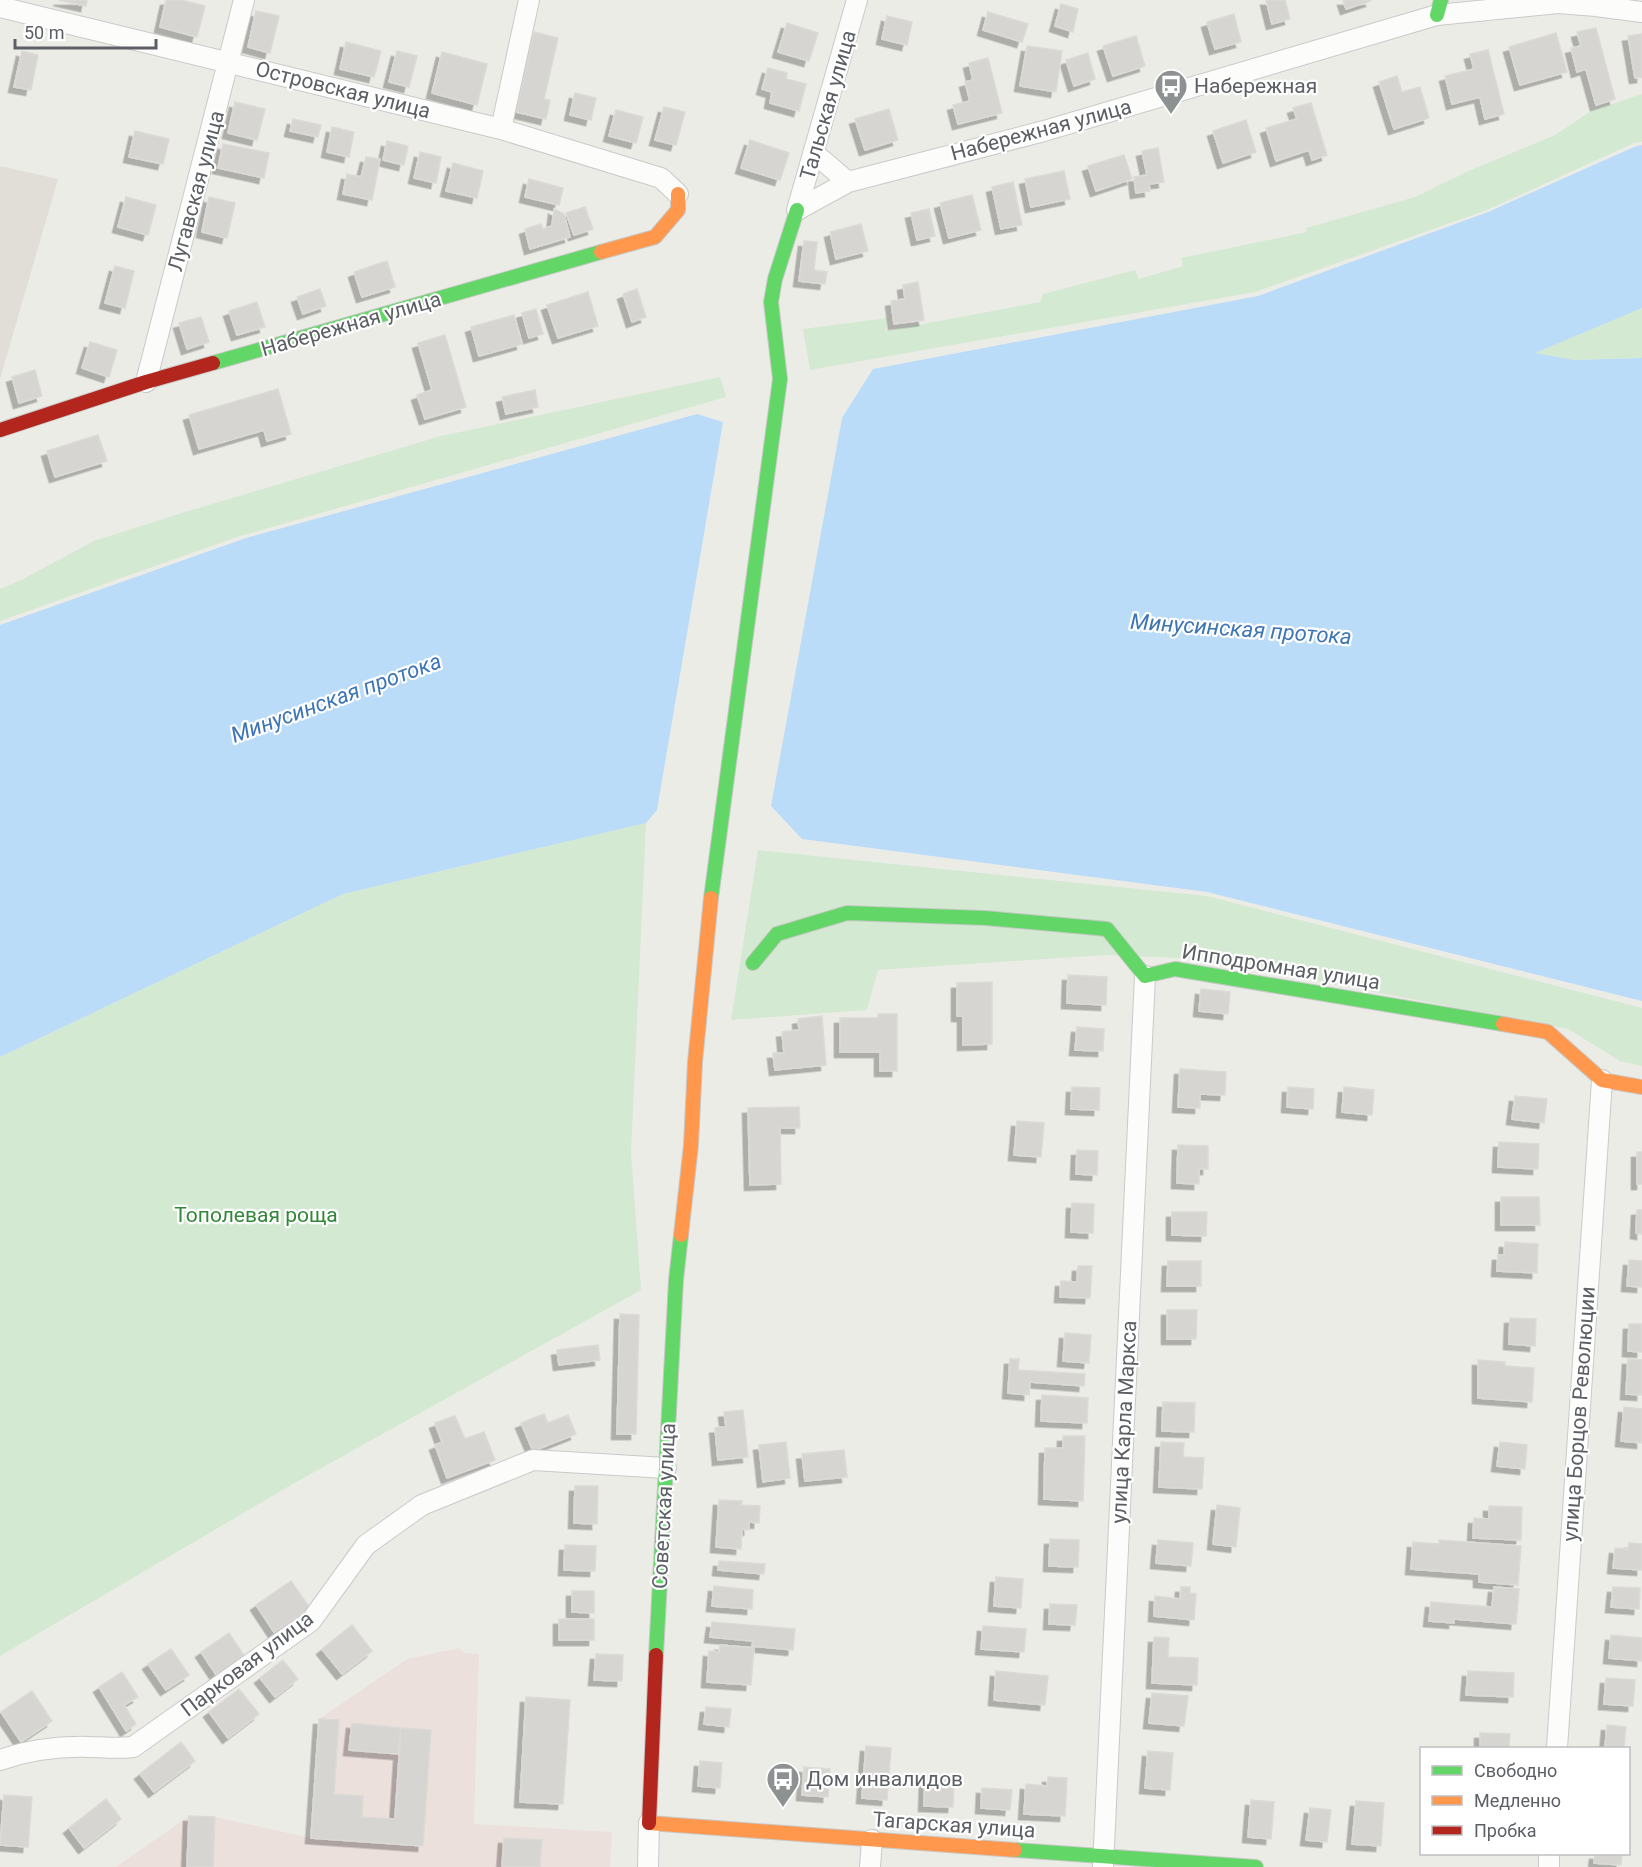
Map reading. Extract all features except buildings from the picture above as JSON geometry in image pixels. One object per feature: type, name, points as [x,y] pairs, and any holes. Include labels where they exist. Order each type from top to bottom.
[{"type":"street","name":"Лугавская улица","points":[[146,382],[230,62],[244,0]]},
{"type":"street","points":[[501,129],[529,0]]},
{"type":"street","name":"Тальская улица","points":[[797,210],[857,0]]},
{"type":"street","name":"Набережная улица","points":[[797,210],[848,182],[1044,132],[1439,7],[1558,3],[1642,12]]},
{"type":"street","name":"Островская улица","points":[[0,7],[501,129],[661,178],[678,194]]},
{"type":"street","points":[[814,153],[848,182]]},
{"type":"street","name":"Набережная улица","points":[[0,430],[146,382],[655,237],[678,210],[678,194]]},
{"type":"street","name":"Советская улица","points":[[648,1867],[654,1684],[676,1280],[691,1145],[695,1062],[714,872],[780,379],[771,302],[775,279],[797,210]]},
{"type":"street","points":[[753,963],[777,934],[848,913],[986,918],[1107,929],[1145,976]]},
{"type":"street","name":"Ипподромная улица","points":[[1145,976],[1175,969],[1548,1032],[1602,1080]]},
{"type":"street","name":"улица Карла Маркса","points":[[1104,1862],[1145,976]]},
{"type":"street","points":[[1602,1080],[1642,1087]]},
{"type":"street","name":"улица Борцов Революции","points":[[1557,1747],[1602,1080]]},
{"type":"street","name":"Парковая улица","points":[[0,1760],[50,1749],[90,1746],[119,1749],[133,1747],[311,1621],[366,1545],[422,1505],[533,1460],[666,1468]]},
{"type":"street","name":"Тагарская улица","points":[[649,1823],[872,1840],[1104,1862],[1256,1867]]},
{"type":"street","points":[[870,1867],[872,1840]]},
{"type":"shaded area","points":[[0,166],[58,179],[0,379]]},
{"type":"shaded area","points":[[459,1648],[464,1653],[479,1654],[474,1824],[612,1832],[610,1867],[116,1867],[189,1816],[215,1817],[311,1838],[319,1719],[407,1659]]},
{"type":"green space","points":[[1642,94],[1642,142],[1634,143],[1487,210],[1255,292],[810,370],[803,329],[887,318],[886,331],[1040,302],[1043,294],[1135,270],[1139,279],[1183,266],[1181,258],[1307,232],[1306,228],[1415,197],[1471,170],[1555,135],[1591,111]]},
{"type":"green space","points":[[1642,308],[1642,358],[1574,360],[1533,353]]},
{"type":"green space","points":[[720,377],[726,397],[237,537],[0,621],[0,589],[94,541],[441,436]]},
{"type":"green space","name":"Тополевая роща","points":[[646,823],[631,1152],[641,1290],[291,1485],[0,1656],[0,1057],[343,894]]},
{"type":"green space","points":[[758,850],[1207,896],[1642,1008],[1642,1066],[1620,1061],[1568,1029],[1202,959],[1105,955],[878,970],[867,1010],[731,1020]]},
{"type":"water","name":"Минусинская протока","points":[[1642,145],[1642,308],[1535,353],[1574,360],[1642,358],[1642,1001],[1207,892],[802,839],[771,806],[842,418],[873,369],[1258,296],[1488,212]]},
{"type":"water","name":"Минусинская протока","points":[[697,414],[723,422],[657,810],[646,823],[343,894],[0,1057],[0,625],[246,538]]},
{"type":"traffic: fast","points":[[1437,15],[1441,0]]},
{"type":"traffic: fast","points":[[711,898],[780,379],[771,302],[775,279],[797,210]]},
{"type":"traffic: fast","points":[[213,363],[601,252]]},
{"type":"traffic: fast","points":[[753,963],[777,934],[847,913],[985,918],[1107,929],[1145,976],[1175,969],[1503,1024]]},
{"type":"traffic: fast","points":[[656,1655],[676,1280],[681,1235]]},
{"type":"traffic: fast","points":[[1015,1850],[1256,1867]]},
{"type":"traffic: slow","points":[[601,252],[655,237],[678,210],[678,194]]},
{"type":"traffic: slow","points":[[681,1235],[691,1145],[695,1062],[711,898]]},
{"type":"traffic: slow","points":[[1503,1024],[1548,1032],[1602,1080],[1642,1087]]},
{"type":"traffic: slow","points":[[649,1823],[1015,1850]]},
{"type":"traffic: jam","points":[[0,430],[146,382],[213,363]]},
{"type":"traffic: jam","points":[[649,1823],[656,1655]]},
{"type":"place","name":"Набережная","points":[[1171,115]]},
{"type":"place","name":"Дом инвалидов","points":[[783,1808]]}]
